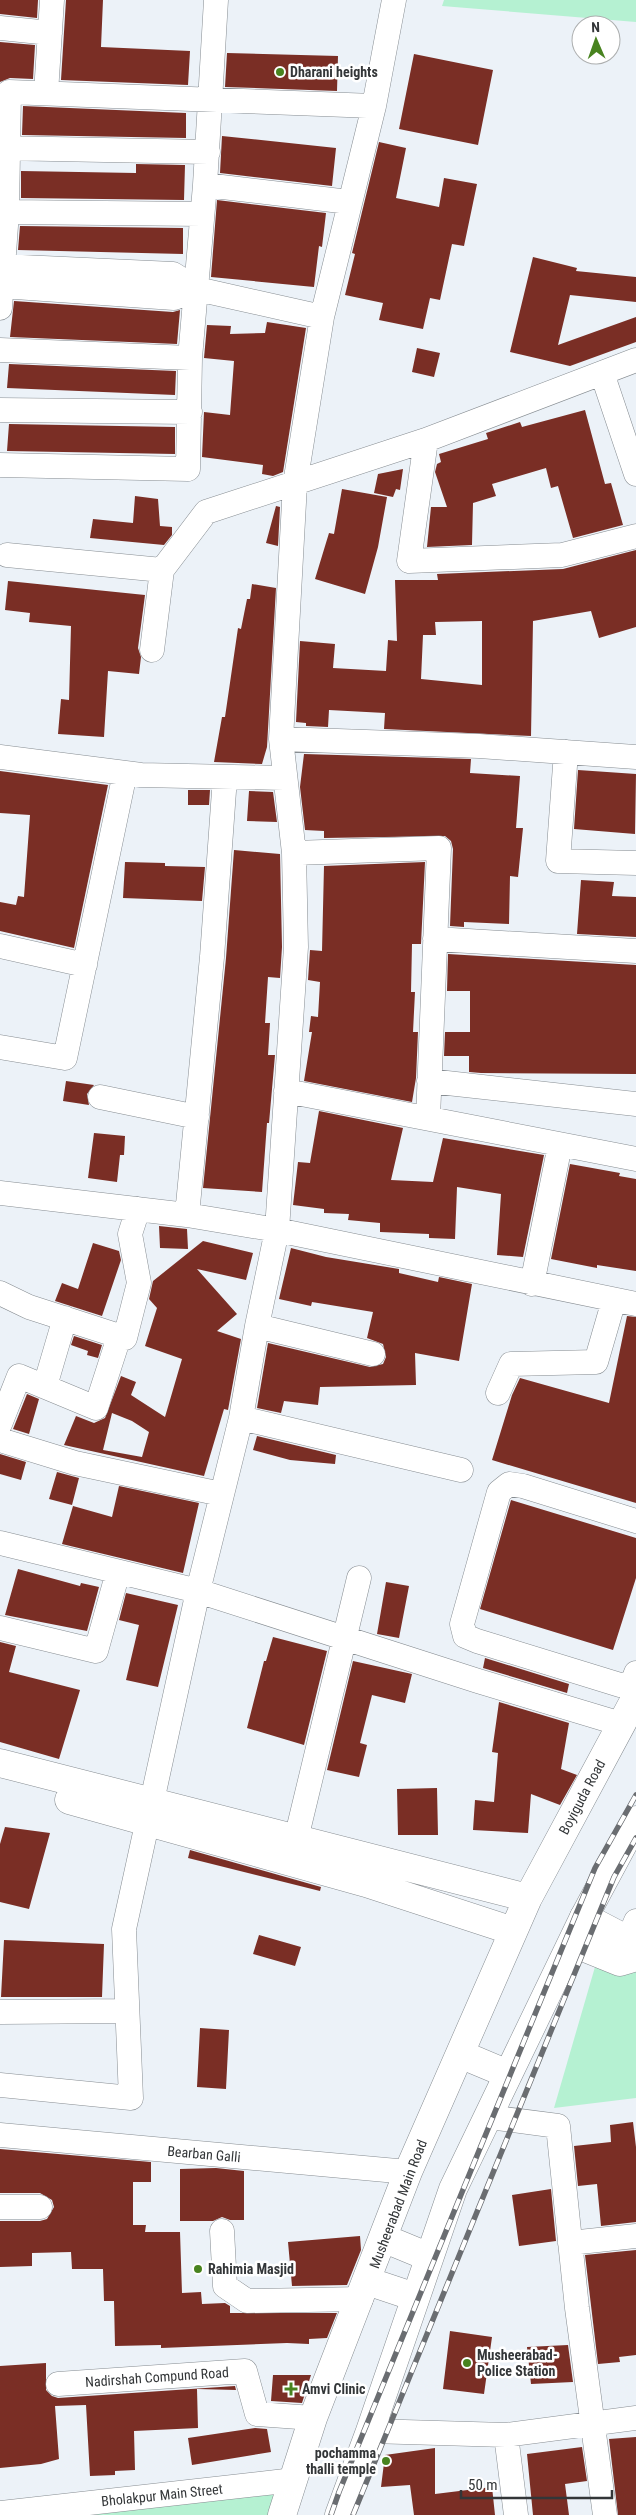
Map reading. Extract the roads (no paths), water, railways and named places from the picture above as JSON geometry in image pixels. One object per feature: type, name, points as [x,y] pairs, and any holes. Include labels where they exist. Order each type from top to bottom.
[{"type":"main road","name":"Boyiguda Road","points":[[528,1898],[636,1697]]},
{"type":"main road","points":[[0,1763],[513,1932]]},
{"type":"main road","points":[[0,1782],[296,1839],[528,1898]]},
{"type":"main road","points":[[339,2515],[370,2432],[414,2297],[453,2189],[584,1917],[636,1820]]},
{"type":"main road","name":"Musheerabad Main Road","points":[[282,2515],[313,2418],[408,2172],[528,1898]]},
{"type":"main road","points":[[573,1943],[620,1962],[634,1943],[584,1917]]},
{"type":"main road","points":[[460,2054],[508,2074]]},
{"type":"main road","points":[[383,2238],[429,2257]]},
{"type":"main road","points":[[364,2290],[414,2297]]},
{"type":"street","points":[[46,93],[52,0]]},
{"type":"street","points":[[0,465],[188,469],[190,358],[206,185],[216,0]]},
{"type":"street","points":[[0,2085],[130,2098],[124,1929],[198,1591],[241,1418],[257,1326],[277,1230],[296,947],[294,853],[281,739],[295,484],[322,317],[374,106],[394,0]]},
{"type":"street","points":[[0,28],[50,33]]},
{"type":"street","points":[[322,317],[197,289],[173,274],[1,282],[7,212],[5,148],[9,92],[211,98],[374,106]]},
{"type":"street","points":[[5,148],[208,152]]},
{"type":"street","points":[[206,185],[349,202]]},
{"type":"street","points":[[7,212],[202,214]]},
{"type":"street","points":[[0,350],[190,358]]},
{"type":"street","points":[[152,650],[162,570],[206,512],[426,440],[636,360]]},
{"type":"street","points":[[602,373],[636,474]]},
{"type":"street","points":[[0,410],[190,412]]},
{"type":"street","points":[[426,440],[409,561],[562,555],[636,536]]},
{"type":"street","points":[[7,555],[162,570]]},
{"type":"street","points":[[281,739],[636,757]]},
{"type":"street","points":[[566,752],[558,861],[636,863]]},
{"type":"street","points":[[0,757],[125,773],[284,778]]},
{"type":"street","points":[[0,1047],[65,1058],[125,773]]},
{"type":"street","points":[[187,1215],[197,1118],[225,777]]},
{"type":"street","points":[[294,853],[439,848],[428,1118]]},
{"type":"street","points":[[435,939],[636,951]]},
{"type":"street","points":[[0,946],[85,965]]},
{"type":"street","points":[[429,1081],[636,1104]]},
{"type":"street","points":[[286,1091],[636,1160]]},
{"type":"street","points":[[100,1097],[197,1118]]},
{"type":"street","points":[[532,1284],[560,1145]]},
{"type":"street","points":[[0,1193],[187,1215],[277,1230],[625,1302],[596,1362],[511,1364],[498,1393]]},
{"type":"street","points":[[0,1293],[29,1307],[126,1338],[139,1283],[130,1234],[138,1209]]},
{"type":"street","points":[[45,1386],[65,1318]]},
{"type":"street","points":[[257,1326],[373,1354]]},
{"type":"street","points":[[0,1424],[19,1376],[96,1408],[119,1337]]},
{"type":"street","points":[[241,1418],[461,1470]]},
{"type":"street","points":[[0,1440],[75,1463],[221,1494]]},
{"type":"street","points":[[636,1521],[523,1486],[509,1484],[499,1492],[462,1624],[466,1636],[477,1641],[620,1685],[628,1685],[634,1680],[636,1673]]},
{"type":"street","points":[[0,1544],[198,1591],[478,1681],[621,1724]]},
{"type":"street","points":[[0,1628],[96,1651],[118,1572]]},
{"type":"street","points":[[296,1839],[359,1578]]},
{"type":"street","points":[[0,2012],[127,2011]]},
{"type":"street","points":[[489,2117],[558,2126],[570,2243],[605,2515]]},
{"type":"street","name":"Bearban Galli","points":[[0,2135],[408,2172]]},
{"type":"street","points":[[0,2206],[40,2207]]},
{"type":"street","points":[[222,2230],[225,2286],[247,2301],[364,2290]]},
{"type":"street","points":[[570,2243],[636,2236]]},
{"type":"street","name":"Nadirshah Compund Road","points":[[58,2384],[245,2371],[257,2414],[313,2418]]},
{"type":"street","points":[[370,2432],[506,2435],[636,2418]]},
{"type":"street","points":[[506,2435],[516,2515]]},
{"type":"street","name":"Bholakpur Main Street","points":[[0,2513],[294,2480]]},
{"type":"railway","points":[[331,2515],[595,1868],[636,1795]]},
{"type":"railway","points":[[353,2515],[614,1877],[636,1838]]},
{"type":"place","name":"Dharani heights","points":[[280,72]]},
{"type":"place","name":"Rahimia Masjid","points":[[198,2269]]},
{"type":"place","name":"Musheerabad- Police Station","points":[[467,2363]]},
{"type":"place","name":"Amvi Clinic","points":[[291,2389]]},
{"type":"place","name":"pochamma thalli temple","points":[[386,2461]]}]
